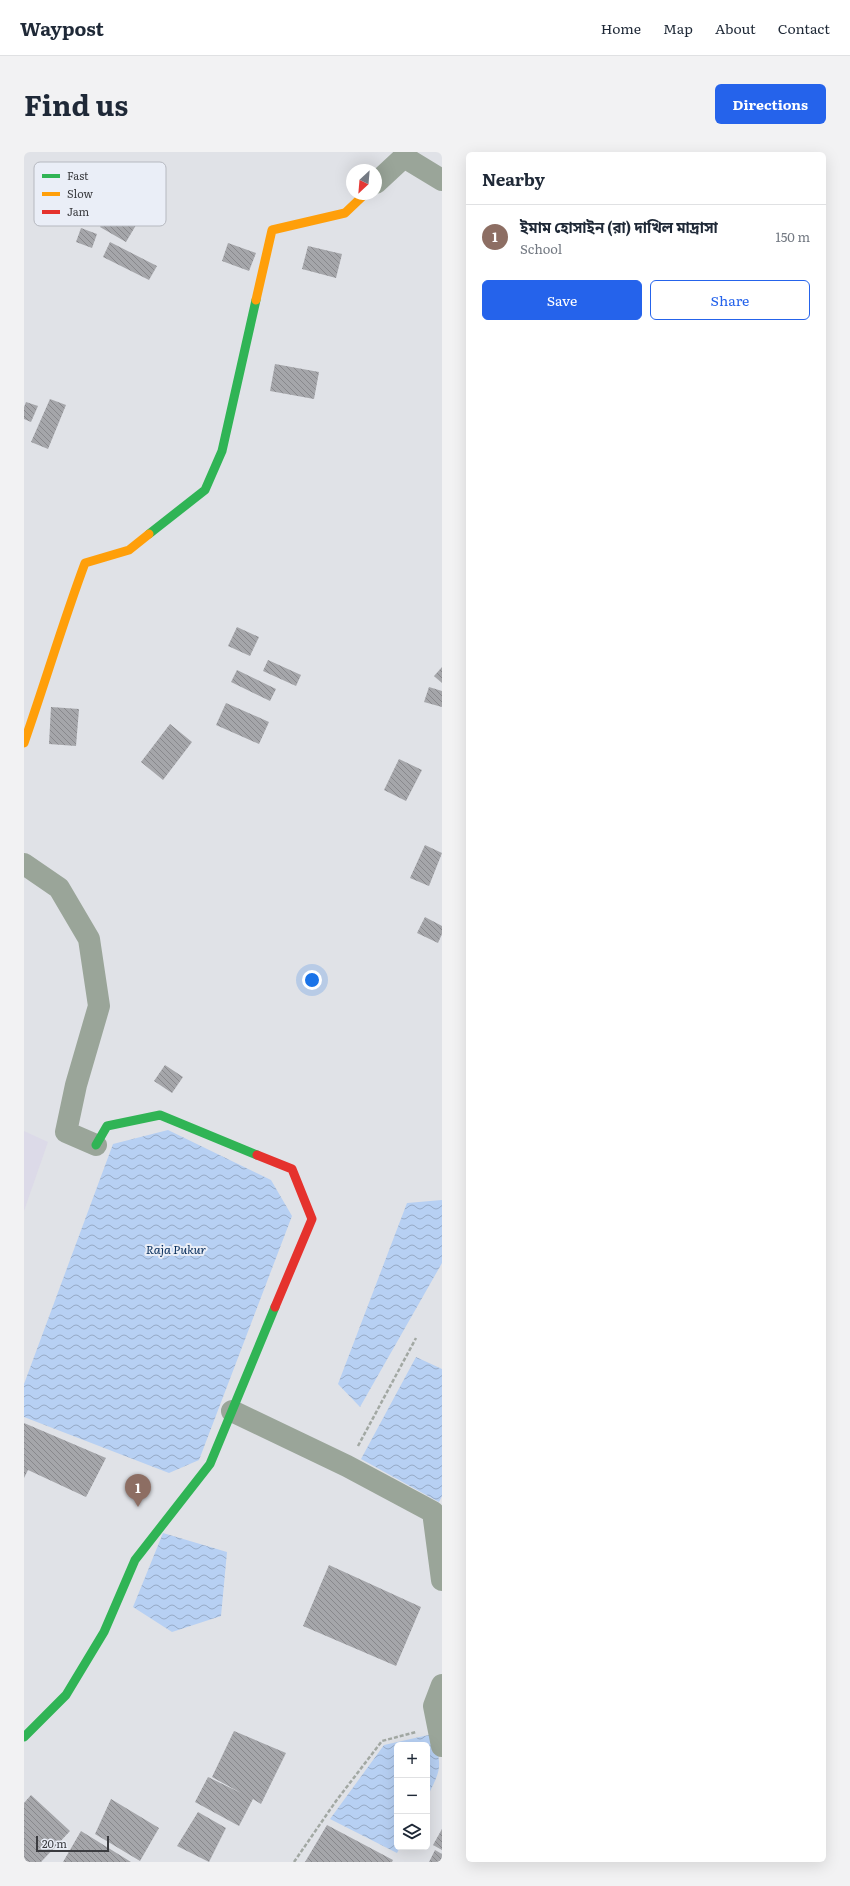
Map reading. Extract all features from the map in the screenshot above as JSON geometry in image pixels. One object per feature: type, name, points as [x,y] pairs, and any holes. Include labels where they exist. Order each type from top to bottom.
[{"type":"street","points":[[382,177],[404,157],[442,180]]},
{"type":"street","points":[[24,742],[52,662],[64,619],[85,562],[129,550],[205,490],[222,451],[272,230],[345,213],[359,200]]},
{"type":"street","points":[[24,864],[59,888],[89,939],[99,1006],[76,1085],[66,1132],[96,1145],[107,1126],[160,1115],[292,1169],[312,1219],[210,1464],[135,1560],[104,1632],[66,1695],[24,1737]]},
{"type":"street","points":[[232,1411],[347,1466],[433,1512],[442,1580]]},
{"type":"street","points":[[440,1737],[434,1706],[442,1685]]},
{"type":"path","points":[[347,1466],[416,1338]]},
{"type":"path","points":[[294,1862],[336,1801],[382,1741],[440,1737]]},
{"type":"shaded area","points":[[24,1131],[48,1142],[24,1211]]},
{"type":"water","name":"Raja Pukur","points":[[168,1130],[271,1180],[292,1216],[199,1460],[169,1473],[24,1417],[24,1384],[113,1144]]},
{"type":"water","points":[[442,1200],[442,1263],[360,1407],[338,1384],[407,1203]]},
{"type":"water","points":[[416,1357],[442,1369],[442,1496],[439,1502],[361,1459]]},
{"type":"water","points":[[163,1533],[227,1552],[221,1616],[172,1632],[133,1607]]},
{"type":"water","points":[[433,1734],[438,1754],[439,1767],[436,1779],[430,1792],[430,1742],[397,1742]]},
{"type":"water","points":[[394,1743],[394,1850],[398,1850],[397,1853],[330,1819],[384,1745]]},
{"type":"building","points":[[101,226],[135,226],[126,242]]},
{"type":"building","points":[[81,228],[97,234],[92,248],[76,242]]},
{"type":"building","points":[[110,242],[157,266],[149,280],[103,257]]},
{"type":"building","points":[[228,243],[256,253],[249,271],[222,261]]},
{"type":"building","points":[[308,246],[342,254],[336,278],[302,269]]},
{"type":"building","points":[[275,364],[319,372],[314,399],[270,391]]},
{"type":"building","points":[[50,399],[66,405],[48,449],[31,442]]},
{"type":"building","points":[[26,402],[38,406],[31,422],[24,419],[24,407]]},
{"type":"building","points":[[237,627],[259,637],[250,656],[228,646]]},
{"type":"building","points":[[268,660],[301,675],[296,686],[263,671]]},
{"type":"building","points":[[442,667],[442,683],[434,676]]},
{"type":"building","points":[[237,670],[276,689],[270,701],[231,682]]},
{"type":"building","points":[[429,687],[442,691],[442,707],[424,702]]},
{"type":"building","points":[[226,703],[269,722],[259,744],[216,725]]},
{"type":"building","points":[[51,707],[79,709],[76,746],[49,744]]},
{"type":"building","points":[[170,724],[192,742],[163,780],[141,762]]},
{"type":"building","points":[[399,759],[422,770],[406,801],[384,790]]},
{"type":"building","points":[[425,845],[442,853],[429,886],[410,878]]},
{"type":"building","points":[[425,917],[442,926],[442,934],[438,943],[417,933]]},
{"type":"building","points":[[165,1065],[183,1077],[172,1093],[154,1081]]},
{"type":"building","points":[[24,1423],[106,1458],[86,1497],[28,1470],[24,1478]]},
{"type":"building","points":[[329,1565],[421,1607],[396,1666],[303,1626]]},
{"type":"building","points":[[234,1731],[286,1753],[261,1804],[253,1799],[239,1826],[195,1802],[208,1777],[241,1793],[212,1777]]},
{"type":"building","points":[[31,1795],[70,1831],[41,1862],[24,1862],[24,1803]]},
{"type":"building","points":[[111,1799],[159,1828],[140,1861],[95,1834]]},
{"type":"building","points":[[198,1812],[226,1828],[209,1862],[177,1846]]},
{"type":"building","points":[[327,1825],[393,1860],[392,1862],[305,1862]]},
{"type":"building","points":[[442,1829],[442,1850],[433,1845]]},
{"type":"building","points":[[81,1831],[131,1862],[63,1862]]},
{"type":"building","points":[[435,1850],[442,1854],[442,1862],[429,1862]]},
{"type":"traffic: fast","points":[[149,534],[205,490],[222,451],[256,300]]},
{"type":"traffic: fast","points":[[96,1145],[107,1126],[160,1115],[257,1155]]},
{"type":"traffic: fast","points":[[24,1737],[66,1695],[104,1632],[135,1560],[210,1464],[275,1307]]},
{"type":"traffic: slow","points":[[256,300],[272,230],[345,213],[359,200]]},
{"type":"traffic: slow","points":[[24,743],[85,563],[129,550],[149,534]]},
{"type":"traffic: jam","points":[[257,1155],[292,1169],[312,1219],[275,1307]]},
{"type":"place","name":"ইমাম হোসাইন (রা) দাখিল মাদ্রাসা","points":[[138,1507]]}]
